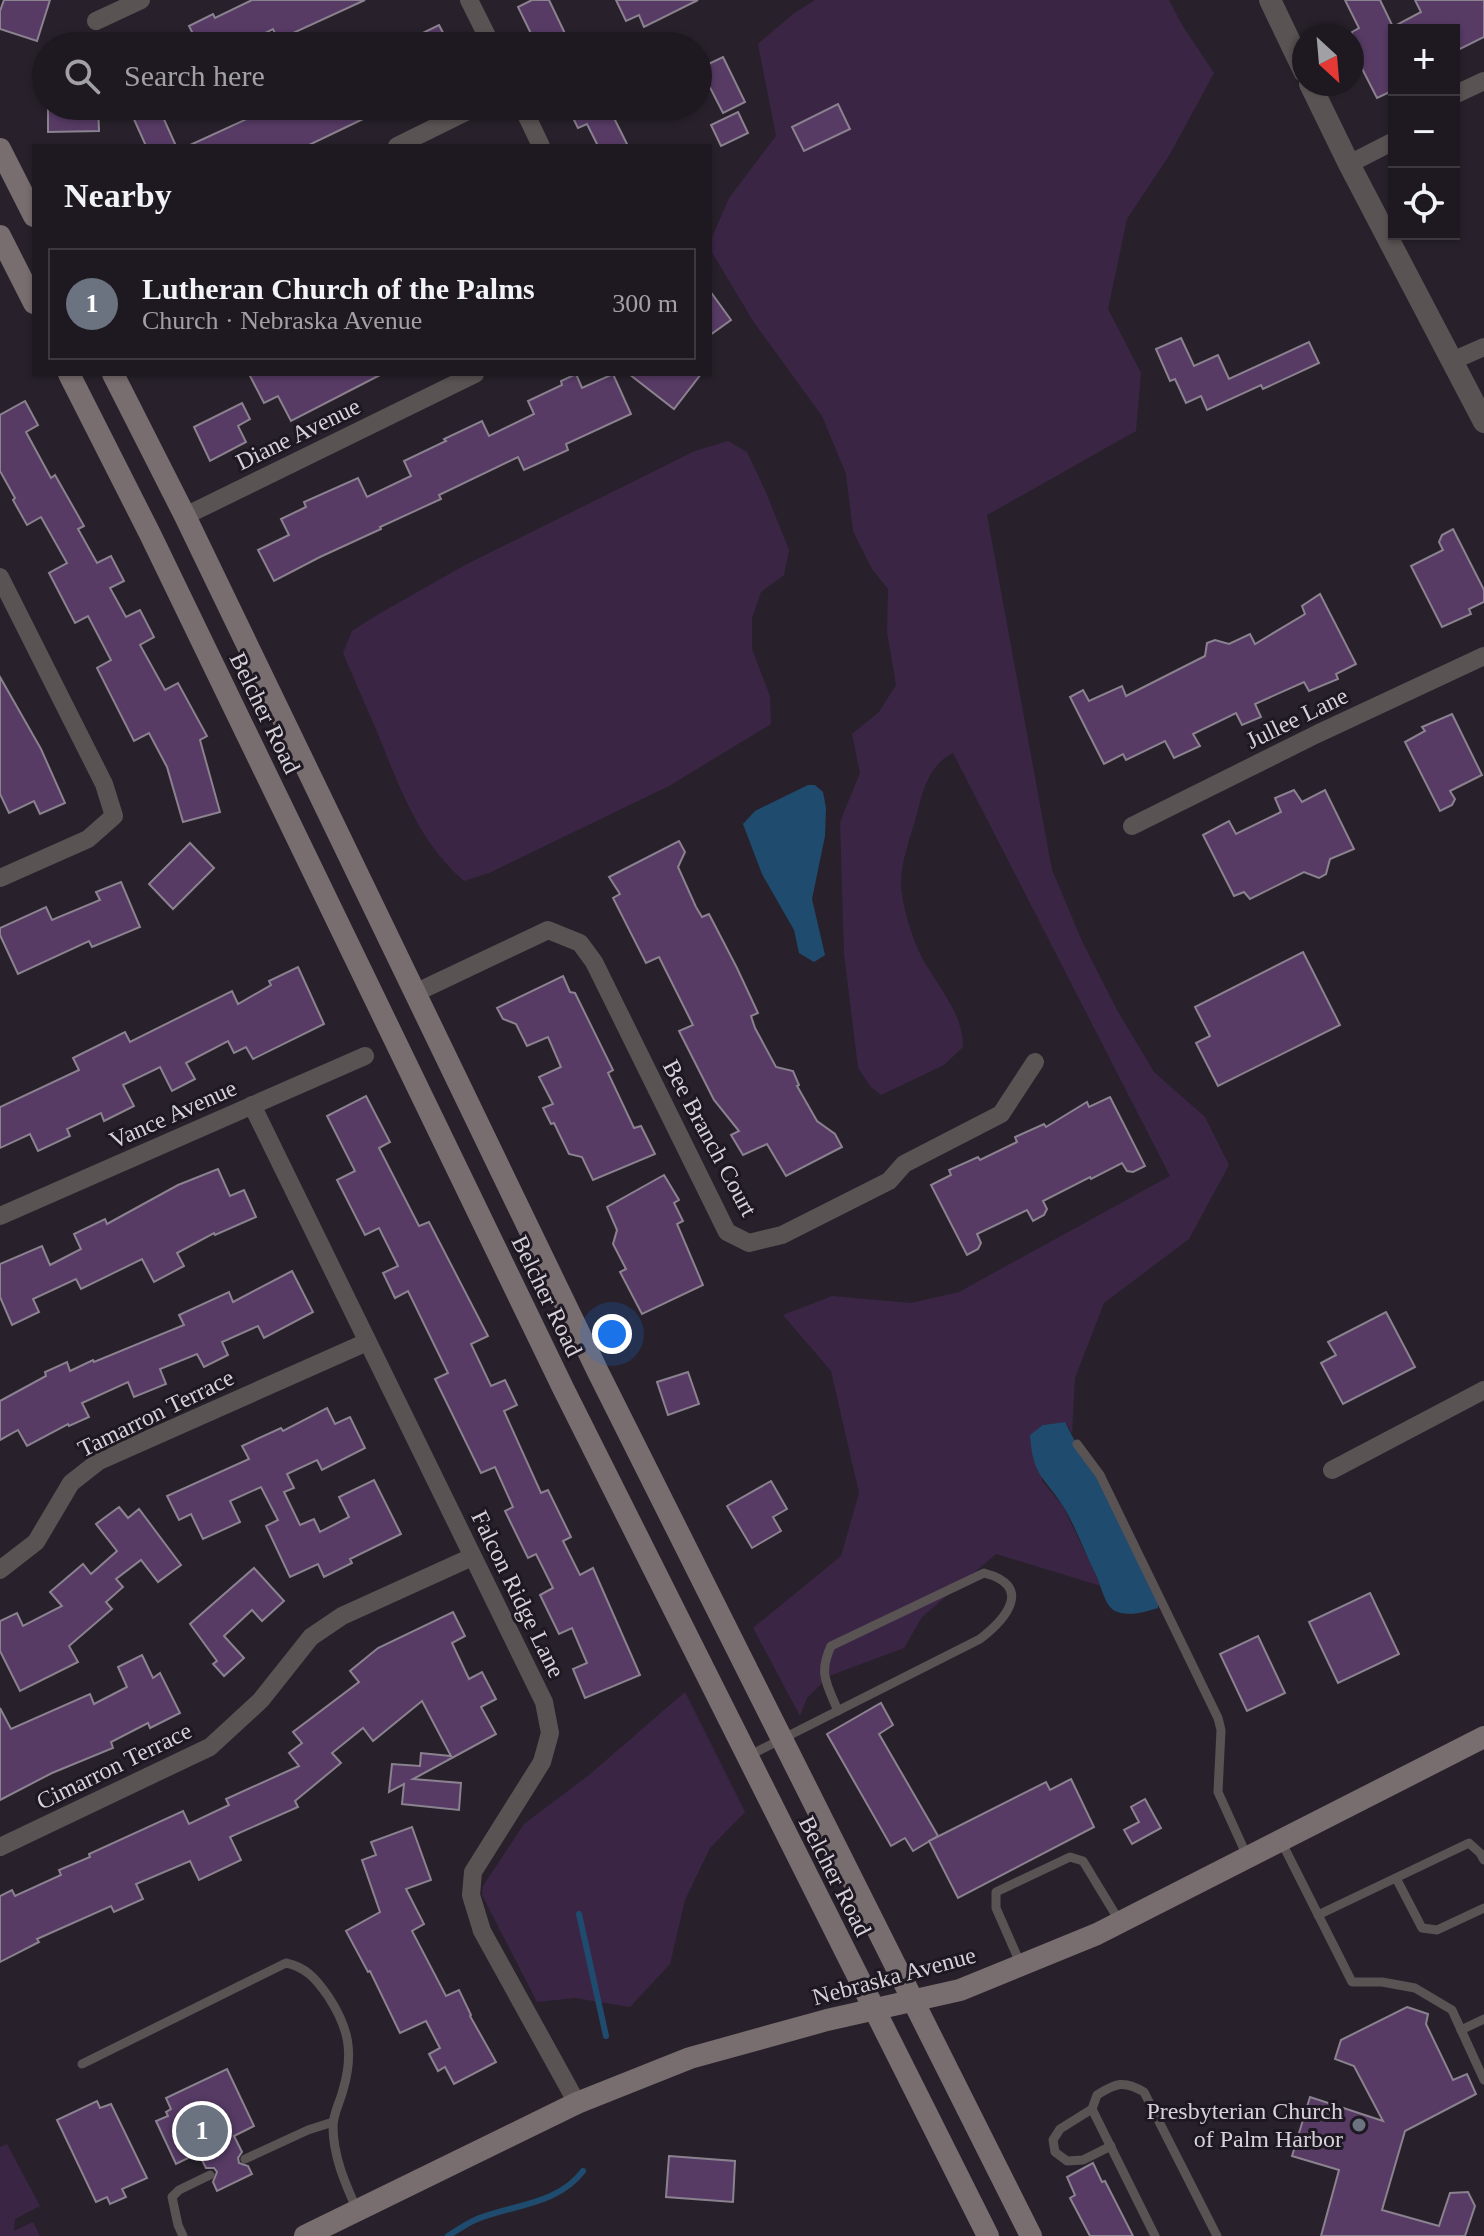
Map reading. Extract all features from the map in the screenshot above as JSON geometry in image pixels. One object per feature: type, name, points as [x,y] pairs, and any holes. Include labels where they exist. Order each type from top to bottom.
[{"type":"main road","points":[[0,149],[32,212]]},
{"type":"main road","points":[[0,236],[32,299]]},
{"type":"main road","name":"Belcher Road","points":[[70,376],[150,534],[557,1376],[988,2236]]},
{"type":"main road","name":"Belcher Road","points":[[114,376],[185,516],[598,1372],[1031,2236]]},
{"type":"main road","name":"Nebraska Avenue","points":[[305,2236],[577,2103],[690,2058],[960,1990],[1021,1965],[1120,1922],[1484,1737]]},
{"type":"street","points":[[96,21],[141,0]]},
{"type":"street","points":[[469,0],[485,32]]},
{"type":"street","points":[[1270,0],[1292,46]]},
{"type":"street","points":[[1460,92],[1484,81]]},
{"type":"street","points":[[1316,96],[1484,422]]},
{"type":"street","points":[[401,144],[450,120]]},
{"type":"street","points":[[529,120],[540,144]]},
{"type":"street","points":[[1349,164],[1388,144]]},
{"type":"street","points":[[1452,361],[1484,347]]},
{"type":"street","name":"Diane Avenue","points":[[185,516],[471,376]]},
{"type":"street","points":[[0,577],[104,784],[114,816],[88,839],[0,878]]},
{"type":"street","name":"Jullee Lane","points":[[1132,826],[1484,656]]},
{"type":"street","name":"Bee Branch Court","points":[[415,993],[548,930],[580,943],[594,962],[727,1232],[749,1243],[782,1235],[889,1181],[904,1164],[1001,1114],[1035,1062]]},
{"type":"street","name":"Vance Avenue","points":[[0,1216],[365,1056]]},
{"type":"street","name":"Falcon Ridge Lane","points":[[252,1105],[544,1702],[550,1733],[542,1762],[473,1872],[471,1895],[482,1931],[577,2103]]},
{"type":"street","name":"Tamarron Terrace","points":[[0,1570],[36,1542],[71,1483],[99,1461],[367,1342]]},
{"type":"street","points":[[1332,1470],[1484,1390]]},
{"type":"street","name":"Cimarron Terrace","points":[[0,1847],[210,1747],[261,1700],[311,1637],[342,1616],[472,1557]]},
{"type":"lane","points":[[1077,1444],[1100,1475],[1113,1500],[1218,1718],[1221,1730],[1218,1792],[1247,1856]]},
{"type":"lane","points":[[747,1757],[782,1739],[838,1711],[980,1639],[1000,1624],[1011,1608],[1012,1595],[1007,1585],[998,1577],[984,1573],[831,1646],[824,1662],[823,1675],[838,1711]]},
{"type":"lane","points":[[1280,1840],[1352,1982],[1382,1982],[1415,1988],[1452,2010],[1484,2080]]},
{"type":"lane","points":[[1318,1915],[1469,1843],[1484,1860]]},
{"type":"lane","points":[[1021,1965],[996,1908],[996,1892],[1070,1857],[1083,1861],[1120,1922]]},
{"type":"lane","points":[[1396,1878],[1422,1928],[1437,1930],[1484,1908]]},
{"type":"lane","points":[[82,2064],[286,1963],[302,1966],[320,1984],[342,2018],[350,2051],[333,2122],[335,2148],[357,2210]]},
{"type":"lane","points":[[1461,2030],[1484,2019]]},
{"type":"lane","points":[[1111,2146],[1083,2160],[1067,2161],[1055,2152],[1053,2140],[1060,2129],[1092,2109],[1097,2095],[1113,2085],[1130,2083],[1144,2092],[1217,2236]]},
{"type":"lane","points":[[1092,2109],[1155,2236]]},
{"type":"lane","points":[[245,2159],[333,2122]]},
{"type":"lane","points":[[183,2236],[172,2197],[179,2190],[210,2175]]},
{"type":"shaded area","points":[[815,0],[1169,0],[1214,73],[1170,154],[1127,219],[1108,309],[1141,373],[1136,431],[987,515],[1052,870],[1082,941],[1117,1010],[1154,1072],[1205,1117],[1229,1165],[1189,1239],[1104,1303],[1075,1378],[1072,1433],[1065,1422],[1043,1425],[1042,1481],[1063,1506],[1101,1586],[996,1554],[922,1617],[904,1648],[829,1676],[807,1698],[800,1716],[753,1628],[841,1556],[859,1493],[831,1371],[783,1315],[832,1296],[911,1303],[959,1292],[1170,1176],[953,753],[938,764],[925,787],[904,859],[901,887],[915,942],[954,1012],[963,1047],[944,1065],[881,1095],[871,1087],[858,1068],[844,953],[840,822],[860,773],[852,734],[879,712],[896,685],[887,632],[888,589],[872,569],[853,531],[846,474],[822,416],[753,321],[712,252],[712,237],[729,198],[776,136],[758,44]]},
{"type":"shaded area","points":[[728,441],[747,452],[789,550],[784,575],[761,592],[752,618],[752,649],[770,696],[771,724],[669,786],[489,873],[464,881],[435,850],[404,797],[343,653],[352,631],[467,564],[695,451]]},
{"type":"shaded area","points":[[685,1692],[745,1812],[710,1848],[685,1900],[670,1964],[630,2007],[575,1998],[537,2002],[482,1895],[483,1886],[524,1824],[589,1775]]},
{"type":"shaded area","points":[[7,2144],[40,2206],[15,2219],[14,2231],[33,2222],[40,2236],[0,2236],[0,2147]]},
{"type":"water","points":[[808,785],[815,785],[823,792],[826,808],[825,836],[812,899],[825,955],[814,962],[799,953],[794,930],[762,874],[743,824],[755,811]]},
{"type":"water","points":[[1065,1422],[1085,1461],[1098,1477],[1158,1593],[1158,1608],[1131,1614],[1111,1608],[1068,1514],[1036,1468],[1030,1435],[1043,1425]]},
{"type":"building","points":[[4,0],[50,0],[40,32],[32,32],[32,39],[0,29],[0,11]]},
{"type":"building","points":[[252,0],[365,0],[295,32],[274,32],[273,29],[267,32],[192,32],[189,26],[213,14],[215,18]]},
{"type":"building","points":[[532,0],[549,0],[564,32],[530,32],[518,7]]},
{"type":"building","points":[[616,0],[698,0],[644,27],[639,15],[626,21]]},
{"type":"building","points":[[1345,0],[1380,0],[1392,24],[1388,24],[1388,93],[1377,98],[1364,73],[1364,24],[1357,24]]},
{"type":"building","points":[[1415,0],[1484,0],[1484,37],[1460,49],[1460,24],[1399,24],[1421,12]]},
{"type":"building","points":[[439,25],[443,32],[425,32]]},
{"type":"building","points":[[723,57],[745,102],[723,113],[712,91],[712,62]]},
{"type":"building","points":[[838,104],[850,129],[804,151],[792,127]]},
{"type":"building","points":[[738,112],[748,133],[721,146],[711,125]]},
{"type":"building","points":[[48,120],[99,120],[99,131],[48,132]]},
{"type":"building","points":[[134,120],[164,120],[175,144],[145,144]]},
{"type":"building","points":[[245,120],[361,120],[311,144],[192,144]]},
{"type":"building","points":[[574,120],[615,120],[627,144],[597,144],[587,124],[578,128]]},
{"type":"building","points":[[712,294],[731,320],[712,334]]},
{"type":"building","points":[[1181,338],[1194,366],[1218,355],[1229,379],[1309,342],[1319,363],[1207,410],[1201,396],[1186,403],[1175,379],[1170,381],[1156,349]]},
{"type":"building","points":[[250,376],[378,376],[291,421],[278,396],[264,403]]},
{"type":"building","points":[[577,376],[582,388],[614,376],[631,414],[566,444],[568,450],[524,470],[518,457],[439,495],[441,499],[274,581],[258,550],[289,535],[281,519],[306,507],[304,502],[358,478],[367,497],[411,476],[404,461],[446,441],[444,439],[482,421],[489,436],[534,414],[528,401],[562,385],[561,381]]},
{"type":"building","points":[[632,376],[699,376],[674,409]]},
{"type":"building","points":[[25,401],[38,425],[26,432],[51,478],[55,475],[84,526],[78,529],[97,563],[111,556],[124,581],[110,588],[126,617],[140,610],[154,637],[140,645],[165,690],[178,683],[207,736],[200,740],[220,812],[183,822],[167,767],[149,733],[134,741],[97,668],[111,660],[88,616],[75,623],[49,573],[67,563],[41,517],[27,525],[13,500],[15,498],[0,471],[0,415]]},
{"type":"building","points":[[242,403],[250,419],[238,426],[246,442],[210,461],[194,427]]},
{"type":"building","points":[[1453,529],[1484,590],[1484,602],[1469,609],[1471,614],[1442,627],[1411,566],[1443,550],[1439,542],[1442,535]]},
{"type":"building","points":[[1320,594],[1356,664],[1336,674],[1338,679],[1309,691],[1304,682],[1255,704],[1261,717],[1242,725],[1236,713],[1193,734],[1200,746],[1174,758],[1165,741],[1126,760],[1123,754],[1104,764],[1070,697],[1083,690],[1089,701],[1122,686],[1126,696],[1205,656],[1207,643],[1215,640],[1229,644],[1250,634],[1255,644],[1305,614],[1302,606]]},
{"type":"building","points":[[0,677],[41,749],[65,803],[40,814],[34,801],[9,813],[0,794]]},
{"type":"building","points":[[1452,714],[1482,775],[1450,791],[1455,799],[1452,805],[1440,811],[1405,742],[1425,731],[1422,727]]},
{"type":"building","points":[[1294,790],[1302,802],[1325,790],[1354,849],[1330,859],[1326,874],[1319,878],[1304,872],[1250,899],[1244,892],[1234,896],[1203,835],[1229,821],[1236,834],[1281,812],[1275,798]]},
{"type":"building","points":[[679,841],[685,852],[678,867],[696,907],[702,917],[709,914],[737,968],[758,1013],[751,1016],[755,1028],[776,1067],[793,1071],[797,1086],[817,1121],[835,1134],[842,1147],[786,1176],[767,1144],[743,1155],[731,1135],[739,1131],[714,1100],[679,1031],[693,1025],[659,957],[646,963],[613,898],[620,894],[609,877]]},
{"type":"building","points":[[190,843],[214,868],[173,909],[149,884]]},
{"type":"building","points":[[121,882],[140,927],[92,947],[89,941],[18,974],[0,935],[0,928],[46,907],[52,920],[100,900],[96,892]]},
{"type":"building","points":[[1303,952],[1340,1025],[1218,1086],[1196,1043],[1210,1036],[1195,1007]]},
{"type":"building","points":[[298,967],[324,1024],[253,1059],[246,1047],[234,1053],[228,1041],[186,1063],[195,1079],[172,1091],[160,1067],[123,1085],[134,1106],[104,1121],[101,1113],[67,1129],[70,1136],[38,1151],[30,1134],[0,1148],[0,1107],[79,1070],[73,1058],[125,1032],[130,1042],[232,991],[238,1004],[271,985],[269,981]]},
{"type":"building","points":[[563,976],[570,992],[575,993],[613,1070],[608,1073],[634,1128],[641,1126],[655,1154],[593,1180],[582,1157],[569,1154],[543,1108],[553,1104],[539,1077],[561,1067],[548,1037],[527,1046],[516,1024],[503,1019],[497,1008]]},
{"type":"building","points":[[366,1096],[390,1142],[379,1148],[419,1226],[429,1222],[488,1336],[471,1344],[491,1386],[505,1380],[517,1405],[504,1411],[541,1493],[548,1490],[571,1537],[563,1541],[580,1575],[593,1568],[640,1675],[585,1698],[573,1669],[587,1663],[572,1628],[559,1634],[540,1595],[553,1588],[536,1554],[528,1558],[505,1511],[513,1507],[495,1467],[481,1473],[435,1379],[448,1373],[408,1291],[395,1298],[383,1273],[398,1266],[379,1228],[365,1235],[337,1180],[355,1171],[327,1116]]},
{"type":"building","points":[[1110,1097],[1145,1166],[1133,1172],[1127,1171],[1122,1163],[1090,1177],[1043,1201],[1047,1209],[1044,1215],[1033,1221],[1027,1210],[977,1234],[981,1243],[978,1249],[967,1255],[931,1185],[951,1175],[949,1170],[978,1157],[980,1160],[1017,1142],[1015,1137],[1044,1124],[1046,1127],[1087,1102],[1089,1107]]},
{"type":"building","points":[[218,1169],[230,1196],[244,1190],[256,1217],[214,1233],[177,1253],[184,1266],[154,1282],[142,1259],[81,1289],[76,1279],[33,1299],[39,1312],[12,1325],[0,1297],[0,1264],[42,1246],[50,1265],[81,1249],[74,1234],[105,1219],[107,1224],[178,1185]]},
{"type":"building","points":[[664,1175],[679,1200],[674,1203],[683,1221],[677,1224],[703,1285],[642,1314],[620,1272],[626,1269],[613,1244],[617,1230],[607,1207]]},
{"type":"building","points":[[292,1271],[313,1312],[264,1338],[258,1326],[222,1342],[228,1355],[204,1367],[197,1354],[160,1369],[166,1384],[134,1397],[128,1382],[82,1403],[89,1417],[68,1424],[27,1446],[18,1430],[0,1440],[0,1401],[46,1376],[45,1372],[67,1362],[70,1371],[94,1362],[184,1325],[179,1315],[229,1292],[233,1302]]},
{"type":"building","points":[[1386,1312],[1415,1367],[1343,1404],[1321,1363],[1336,1355],[1328,1342]]},
{"type":"building","points":[[688,1372],[699,1404],[668,1415],[657,1382]]},
{"type":"building","points":[[327,1408],[335,1424],[350,1417],[365,1448],[322,1470],[317,1460],[287,1474],[294,1488],[284,1492],[300,1525],[314,1519],[320,1532],[349,1517],[339,1497],[374,1480],[401,1534],[350,1559],[352,1563],[324,1577],[318,1564],[290,1577],[266,1526],[278,1520],[261,1487],[230,1501],[240,1522],[203,1539],[191,1514],[179,1520],[167,1496],[249,1459],[242,1446],[281,1428],[283,1431]]},
{"type":"building","points":[[771,1481],[787,1509],[773,1517],[781,1531],[752,1548],[727,1506]]},
{"type":"building","points":[[119,1507],[128,1518],[139,1509],[181,1565],[158,1582],[141,1560],[116,1579],[123,1587],[106,1602],[112,1609],[69,1646],[78,1662],[20,1691],[0,1651],[0,1621],[17,1613],[23,1626],[62,1606],[50,1592],[83,1564],[91,1574],[117,1551],[96,1524]]},
{"type":"building","points":[[254,1568],[284,1601],[262,1621],[252,1610],[224,1636],[244,1658],[224,1676],[213,1664],[217,1661],[190,1624]]},
{"type":"building","points":[[1370,1593],[1399,1654],[1338,1683],[1309,1622]]},
{"type":"building","points":[[453,1612],[465,1636],[452,1643],[469,1679],[482,1672],[496,1699],[481,1707],[496,1734],[413,1779],[461,1783],[459,1810],[402,1804],[404,1784],[389,1792],[392,1764],[420,1766],[421,1753],[451,1756],[422,1701],[373,1741],[363,1728],[332,1753],[341,1763],[295,1801],[298,1807],[230,1837],[241,1860],[199,1880],[190,1861],[136,1884],[143,1899],[114,1912],[111,1906],[37,1939],[39,1942],[0,1962],[0,1896],[12,1890],[15,1896],[61,1875],[59,1870],[90,1857],[89,1854],[183,1811],[189,1824],[229,1805],[226,1799],[299,1766],[289,1753],[302,1743],[293,1732],[359,1682],[350,1671],[378,1648]]},
{"type":"building","points":[[1258,1636],[1285,1693],[1247,1711],[1220,1654]]},
{"type":"building","points":[[142,1655],[153,1678],[160,1673],[180,1713],[150,1728],[148,1723],[111,1742],[113,1748],[52,1773],[0,1800],[0,1708],[11,1729],[90,1694],[94,1704],[127,1687],[118,1667]]},
{"type":"building","points":[[881,1703],[893,1725],[879,1734],[938,1836],[913,1851],[905,1838],[891,1846],[827,1734]]},
{"type":"building","points":[[1071,1779],[1094,1827],[958,1898],[929,1841],[1046,1782],[1050,1790]]},
{"type":"building","points":[[1145,1799],[1161,1828],[1132,1844],[1124,1830],[1139,1822],[1131,1807]]},
{"type":"building","points":[[412,1827],[431,1880],[406,1889],[424,1924],[412,1931],[446,1996],[459,1990],[496,2062],[454,2084],[445,2067],[438,2071],[429,2054],[440,2048],[426,2021],[400,2033],[370,1971],[346,1931],[380,1912],[362,1860],[376,1855],[371,1842]]},
{"type":"building","name":"Presbyterian Church of Palm Harbor","points":[[1407,2007],[1428,2014],[1426,2024],[1453,2080],[1467,2074],[1476,2094],[1405,2131],[1382,2210],[1439,2226],[1450,2193],[1468,2192],[1475,2206],[1465,2236],[1321,2236],[1339,2170],[1292,2156],[1310,2097],[1383,2121],[1354,2066],[1335,2059],[1341,2040]]},
{"type":"building","points":[[227,2069],[254,2126],[234,2136],[242,2152],[239,2163],[248,2166],[252,2174],[217,2191],[213,2182],[217,2172],[214,2168],[206,2168],[200,2156],[194,2159],[192,2156],[176,2164],[156,2121],[168,2116],[166,2112],[171,2109],[166,2098]]},
{"type":"building","points":[[97,2101],[100,2108],[111,2104],[147,2178],[122,2189],[126,2197],[110,2204],[107,2197],[96,2202],[57,2120]]},
{"type":"building","points":[[669,2156],[735,2161],[733,2202],[666,2197]]},
{"type":"building","points":[[1093,2163],[1133,2236],[1090,2236],[1070,2198],[1075,2195],[1067,2177]]},
{"type":"waterway","points":[[579,1914],[606,2036]]},
{"type":"waterway","points":[[448,2236],[475,2220],[533,2203],[560,2191],[583,2171]]},
{"type":"place","name":"Presbyterian Church of Palm Harbor","points":[[1359,2125]]},
{"type":"place","name":"Lutheran Church of the Palms","points":[[202,2131]]}]
